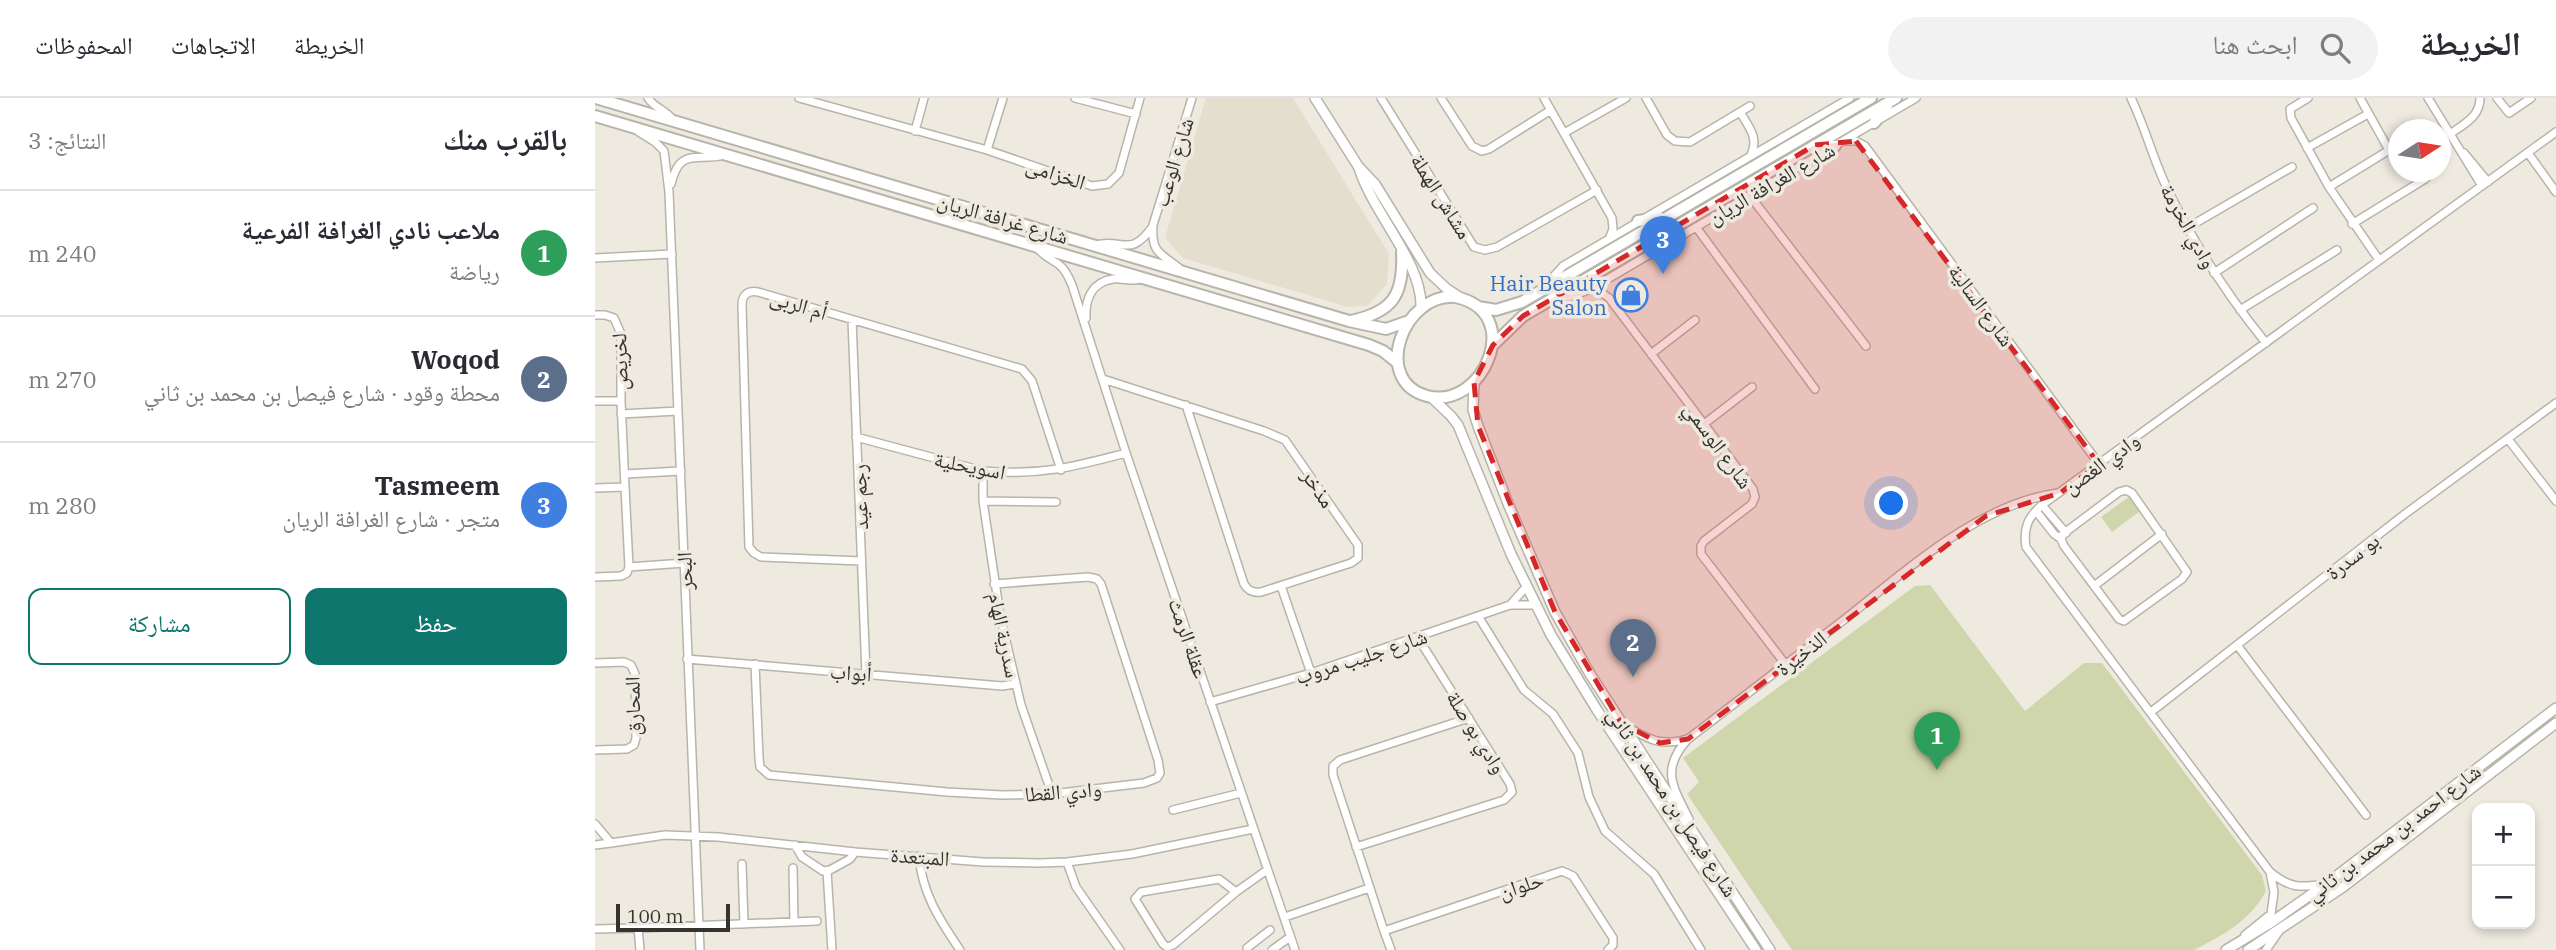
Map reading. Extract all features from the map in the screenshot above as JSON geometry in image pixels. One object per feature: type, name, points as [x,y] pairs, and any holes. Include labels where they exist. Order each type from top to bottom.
[{"type":"main road","name":"شارع غرافة الريان","points":[[596,98],[1349,321],[1387,329],[1409,321]]},
{"type":"main road","points":[[1852,103],[1861,98]]},
{"type":"main road","name":"شارع الغرافة الريان","points":[[1478,307],[1506,309],[1542,290],[1852,103],[1871,98]]},
{"type":"main road","points":[[1870,125],[1893,99]]},
{"type":"main road","name":"شارع الغرافة الريان","points":[[1493,345],[1516,321],[1550,299],[1893,99]]},
{"type":"main road","name":"شارع غرافة الريان","points":[[595,116],[1369,345],[1383,351],[1398,363]]},
{"type":"main road","points":[[1815,145],[1839,143]]},
{"type":"main road","points":[[1635,223],[1667,216]]},
{"type":"main road","points":[[1349,321],[1377,314],[1394,299],[1403,276],[1402,252]]},
{"type":"main road","points":[[1444,298],[1464,299],[1478,307],[1490,323],[1493,345],[1485,368],[1474,382],[1451,395],[1431,397],[1414,389],[1402,375],[1398,363],[1399,341],[1409,321],[1421,309],[1444,298]]},
{"type":"street","points":[[648,98],[673,121]]},
{"type":"street","name":"الخزامى","points":[[799,98],[987,150],[1092,186],[1108,184],[1119,173],[1140,98]]},
{"type":"street","points":[[915,131],[924,98]]},
{"type":"street","points":[[987,150],[1003,98]]},
{"type":"street","points":[[1076,98],[1136,114]]},
{"type":"street","points":[[1315,98],[1358,166],[1375,206],[1418,281],[1421,309]]},
{"type":"street","name":"مشاش الهملة","points":[[1381,98],[1474,247],[1485,250],[1497,247],[1597,190]]},
{"type":"street","points":[[1441,98],[1472,146],[1482,151],[1551,110]]},
{"type":"street","points":[[1544,98],[1612,218],[1613,229],[1609,239]]},
{"type":"street","points":[[1565,133],[1626,98]]},
{"type":"street","points":[[1646,98],[1667,135],[1675,141],[1690,142],[1750,106]]},
{"type":"street","name":"شارع الغرافة الريان","points":[[1550,299],[1574,296],[1594,287],[1916,98]]},
{"type":"street","name":"وادي الخرمة","points":[[2131,98],[2163,180],[2187,228],[2214,273],[2266,342]]},
{"type":"street","points":[[2308,98],[2294,106],[2290,114],[2329,187],[2379,260]]},
{"type":"street","points":[[2360,98],[2388,148]]},
{"type":"street","points":[[2428,98],[2441,119]]},
{"type":"street","points":[[2451,133],[2474,117],[2480,98]]},
{"type":"street","points":[[2497,98],[2509,113],[2531,98]]},
{"type":"street","name":"شارع الوعب","points":[[1182,271],[1162,257],[1152,236],[1189,99]]},
{"type":"street","name":"شارع الغرافة الريان","points":[[1542,290],[1558,269],[1750,156],[1852,103]]},
{"type":"street","points":[[1740,112],[1754,136],[1774,143]]},
{"type":"street","points":[[2307,148],[2368,114]]},
{"type":"street","points":[[1865,146],[1864,138],[1870,125]]},
{"type":"street","name":"البحر","points":[[637,128],[664,151],[669,192],[700,950]]},
{"type":"street","name":"وادي الغصن","points":[[2035,511],[2556,132]]},
{"type":"street","points":[[2451,135],[2470,169],[2485,184]]},
{"type":"street","points":[[1750,156],[1754,148],[1754,136]]},
{"type":"street","points":[[1839,143],[1856,141],[1865,146]]},
{"type":"street","name":"شارع السالية","points":[[1865,146],[2099,464]]},
{"type":"street","points":[[2329,187],[2388,151]]},
{"type":"street","points":[[2528,153],[2556,192]]},
{"type":"street","points":[[669,192],[673,174],[686,160],[698,156],[725,155]]},
{"type":"street","points":[[1358,166],[1375,184],[1430,273],[1447,289],[1464,299]]},
{"type":"street","points":[[2187,228],[2292,167]]},
{"type":"street","points":[[2352,223],[2420,182]]},
{"type":"street","points":[[1750,196],[1866,346]]},
{"type":"street","points":[[1375,206],[1385,200]]},
{"type":"street","points":[[2214,273],[2313,208]]},
{"type":"street","points":[[1612,218],[1621,224],[1635,223]]},
{"type":"street","name":"شارع الوعب","points":[[1095,246],[1105,243],[1119,246],[1134,244],[1146,235],[1153,225]]},
{"type":"street","points":[[1696,228],[1815,389]]},
{"type":"street","name":"عقلة الرمث","points":[[1037,247],[1066,270],[1087,326],[1126,453],[1285,917],[1293,949]]},
{"type":"street","points":[[2240,310],[2337,250]]},
{"type":"street","points":[[595,258],[673,254]]},
{"type":"street","name":"عقلة الرمث","points":[[1087,326],[1087,301],[1097,285],[1113,279],[1143,279]]},
{"type":"street","name":"شارع الوسمي","points":[[1594,287],[1609,298],[1753,489],[1755,497],[1752,504],[1704,541],[1701,554],[1786,665]]},
{"type":"street","name":"أم الربى","points":[[861,561],[761,557],[751,550],[748,539],[742,305],[743,297],[750,292],[758,292],[1022,369],[1032,381],[1061,470]]},
{"type":"street","name":"لخريص","points":[[595,315],[614,318],[621,334],[621,401],[595,401]]},
{"type":"street","name":"رجم عيد","points":[[852,320],[866,674]]},
{"type":"street","points":[[1651,354],[1695,320]]},
{"type":"street","name":"مذخر","points":[[1103,379],[1186,405],[1264,430],[1285,440],[1357,545],[1360,554],[1355,561],[1256,593],[1248,589],[1244,584],[1186,405]]},
{"type":"street","name":"شارع فيصل بن محمد بن ثاني","points":[[1474,382],[1473,410],[1478,426],[1555,612],[1621,723],[1770,950]]},
{"type":"street","points":[[1704,424],[1752,387]]},
{"type":"street","name":"شارع فيصل بن محمد بن ثاني","points":[[1431,397],[1451,416],[1465,439],[1535,606],[1597,710],[1756,950]]},
{"type":"street","points":[[595,577],[621,576],[627,573],[629,567],[621,401]]},
{"type":"street","name":"بو سدرة","points":[[2151,712],[2405,514],[2556,403]]},
{"type":"street","points":[[621,414],[678,411]]},
{"type":"street","name":"اسويحلية","points":[[856,437],[983,471],[1016,474],[1061,470],[1126,453]]},
{"type":"street","points":[[2508,439],[2556,502]]},
{"type":"street","points":[[625,474],[681,471]]},
{"type":"street","name":"سدرية الهام","points":[[983,471],[983,501],[994,584],[1015,684],[1052,794]]},
{"type":"street","points":[[595,488],[625,487]]},
{"type":"street","points":[[2042,505],[2063,536],[2062,544],[2119,619],[2124,621],[2186,575],[2186,569],[2162,534],[2132,494],[2126,490],[2119,492],[2063,536]]},
{"type":"street","name":"الذخيرة","points":[[1701,845],[1672,779],[1672,763],[1676,751],[1688,738],[1912,566],[1974,523],[1998,510],[2034,497],[2060,493]]},
{"type":"street","points":[[983,501],[1056,502]]},
{"type":"street","points":[[2063,536],[2054,534],[2035,511],[2030,515],[2024,532],[2026,547],[2270,872],[2284,883],[2294,886],[2326,884]]},
{"type":"street","points":[[2094,586],[2162,534]]},
{"type":"street","points":[[629,567],[684,563]]},
{"type":"street","name":"وادي القطا","points":[[755,664],[759,764],[762,771],[769,775],[947,792],[1052,794],[1154,780],[1160,773],[1158,760],[1097,579],[1088,577],[994,584]]},
{"type":"street","points":[[1281,586],[1311,673]]},
{"type":"street","name":"شارع جليب مروب","points":[[1510,605],[1526,587]]},
{"type":"street","name":"شارع جليب مروب","points":[[1210,702],[1311,673],[1510,605],[1535,606]]},
{"type":"street","points":[[1478,616],[1524,690],[1553,714],[1578,753],[1589,797],[1605,831],[1654,874],[1701,950]]},
{"type":"street","name":"وادي بو صلة","points":[[1356,847],[1504,800],[1510,795],[1510,784],[1418,638]]},
{"type":"street","points":[[2237,645],[2366,815]]},
{"type":"street","name":"أبواب","points":[[687,659],[1002,686],[1015,684]]},
{"type":"street","name":"المحارق","points":[[595,663],[624,662],[631,665],[635,674],[636,738],[634,745],[627,749],[595,750]]},
{"type":"street","name":"شارع احمد بن محمد بن ثاني","points":[[2226,950],[2326,884],[2556,708]]},
{"type":"street","points":[[1391,950],[1332,771],[1336,762],[1469,718]]},
{"type":"street","points":[[1621,723],[1660,743],[1672,743],[1688,738]]},
{"type":"street","name":"شارع احمد بن محمد بن ثاني","points":[[2248,950],[2343,887],[2556,723]]},
{"type":"street","points":[[1173,810],[1241,793]]},
{"type":"street","points":[[595,824],[611,843]]},
{"type":"street","name":"المبتعدة","points":[[595,845],[665,835],[694,836],[855,852],[999,862],[1067,862],[1132,854],[1253,829]]},
{"type":"street","points":[[795,845],[802,857],[819,869],[827,871],[850,859],[855,852]]},
{"type":"street","points":[[919,856],[923,886],[960,950]]},
{"type":"street","points":[[1067,862],[1076,887],[1120,950]]},
{"type":"street","points":[[742,864],[744,924]]},
{"type":"street","points":[[793,868],[794,922]]},
{"type":"street","points":[[1236,892],[1219,879],[1141,892],[1135,899],[1163,944],[1167,947],[1173,946],[1236,892],[1267,870]]},
{"type":"street","points":[[827,871],[832,950]]},
{"type":"street","name":"حلوان","points":[[1384,931],[1567,871],[1593,905],[1613,938],[1613,945],[1608,950]]},
{"type":"street","points":[[2226,950],[2271,914],[2274,892],[2270,872]]},
{"type":"street","points":[[1285,917],[1370,888]]},
{"type":"street","points":[[595,929],[817,921]]},
{"type":"street","points":[[638,928],[640,950]]},
{"type":"street","points":[[1248,949],[1270,930]]},
{"type":"street","points":[[2266,950],[2280,930]]},
{"type":"street","points":[[1272,950],[1290,937]]},
{"type":"highlighted area","points":[[1856,141],[2099,464],[2060,493],[1986,516],[1688,739],[1660,743],[1621,723],[1555,612],[1478,426],[1474,382],[1493,345],[1523,316],[1815,145]]},
{"type":"shaded area","points":[[1206,98],[1293,98],[1389,254],[1387,284],[1367,306],[1348,307],[1183,258],[1165,238]]},
{"type":"green space","points":[[2130,496],[2140,511],[2112,532],[2101,517]]},
{"type":"green space","points":[[1930,585],[2025,711],[2084,663],[2102,663],[2262,875],[2266,891],[2244,919],[2194,950],[1792,950],[1687,794],[1699,782],[1683,758],[1915,586]]},
{"type":"place","name":"Tasmeem","points":[[1663,274]]},
{"type":"place","name":"Hair Beauty Salon","points":[[1631,295]]},
{"type":"place","name":"Woqod","points":[[1633,677]]},
{"type":"place","name":"ملاعب نادي الغرافة الفرعية","points":[[1937,770]]}]
